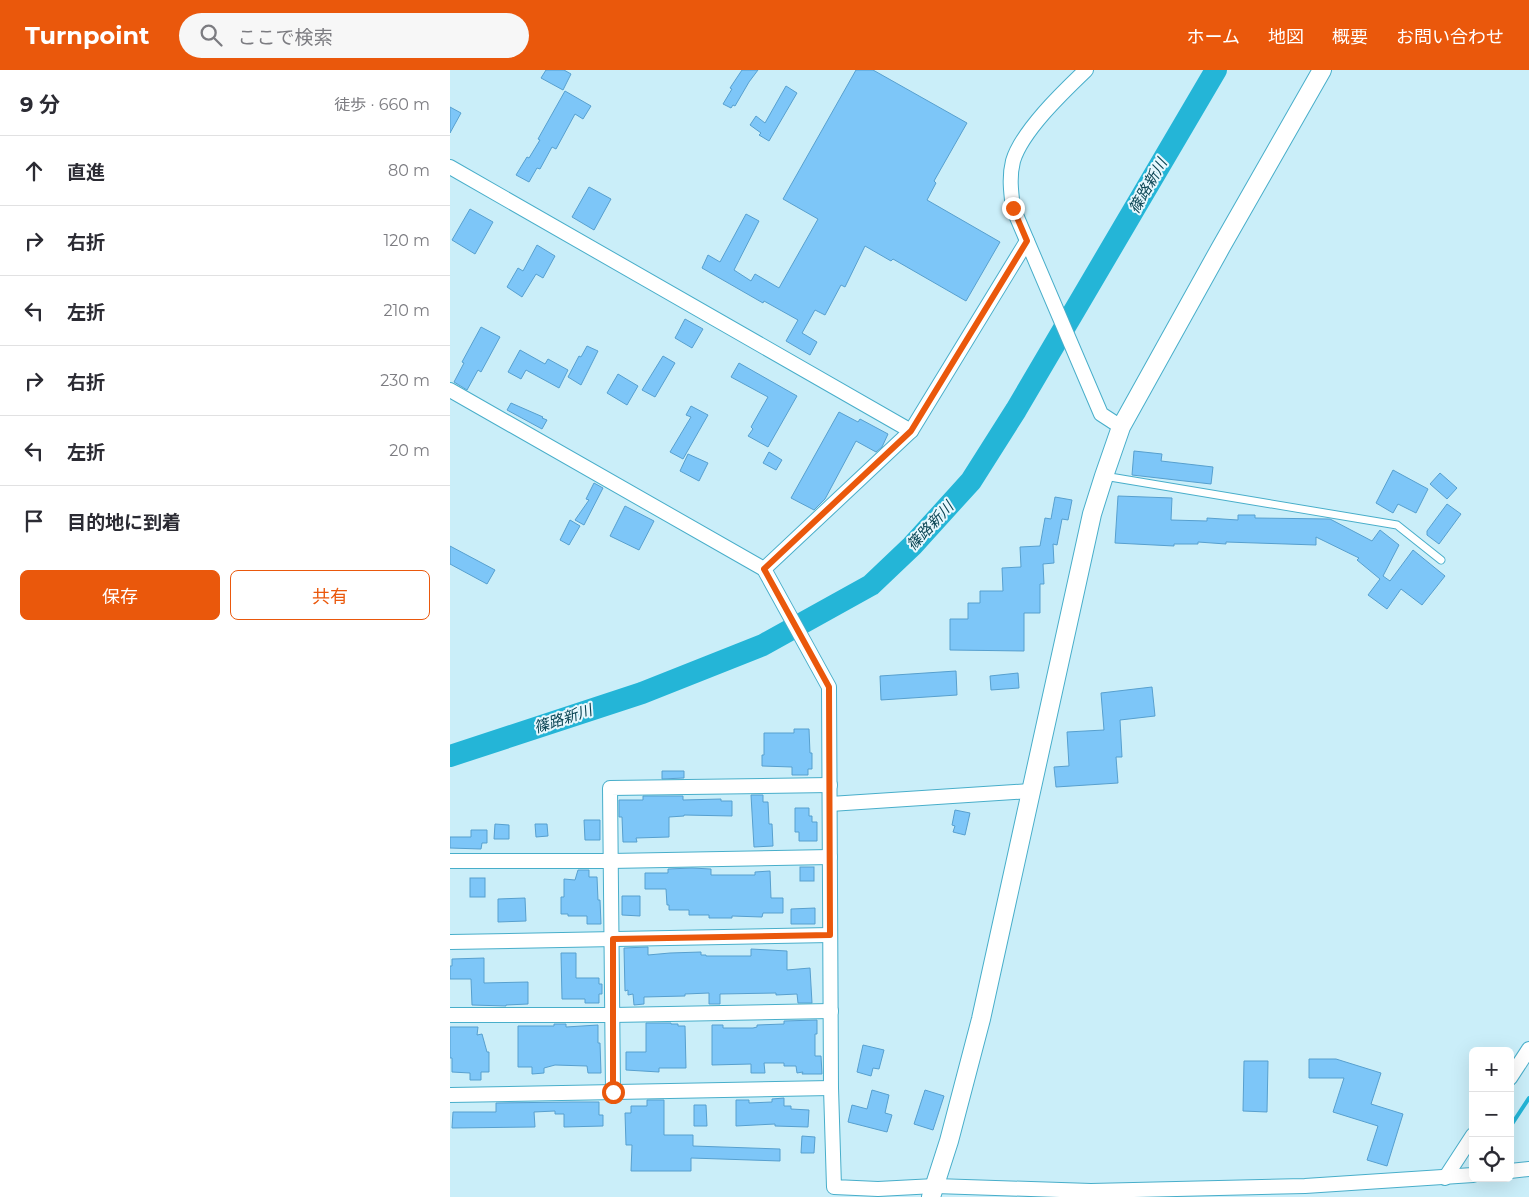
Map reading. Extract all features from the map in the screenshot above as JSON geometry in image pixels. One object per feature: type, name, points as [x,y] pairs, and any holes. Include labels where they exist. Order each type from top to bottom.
[{"type":"street","points":[[1086,70],[1029,130],[1014,160],[1010,183],[1013,208],[1098,407],[1102,414],[1121,427]]},
{"type":"street","points":[[933,1193],[949,1141],[981,1019],[1092,514],[1104,476],[1121,427],[1221,246],[1322,70]]},
{"type":"street","points":[[450,167],[911,431]]},
{"type":"street","points":[[764,569],[911,431],[1027,241]]},
{"type":"street","points":[[450,390],[764,569],[827,682],[829,687],[831,1088],[834,1187],[933,1193],[1100,1190],[1305,1186],[1469,1175]]},
{"type":"street","points":[[613,1092],[613,939],[610,788],[830,785]]},
{"type":"street","points":[[830,804],[1030,791]]},
{"type":"street","points":[[450,861],[610,861],[830,857]]},
{"type":"street","points":[[450,942],[830,935]]},
{"type":"street","points":[[450,1015],[613,1015],[831,1011]]},
{"type":"street","points":[[1514,1072],[1529,1049]]},
{"type":"street","points":[[450,1095],[831,1088]]},
{"type":"street","points":[[1445,1178],[1472,1137]]},
{"type":"street","points":[[1514,1171],[1529,1169]]},
{"type":"lane","points":[[1104,476],[1397,525],[1441,560]]},
{"type":"building","points":[[546,70],[564,70],[571,74],[563,90],[541,78]]},
{"type":"building","points":[[742,70],[758,70],[735,106],[733,105],[731,108],[723,104],[732,89],[730,88]]},
{"type":"building","points":[[856,70],[873,70],[967,123],[934,181],[936,183],[927,200],[1000,242],[966,301],[893,259],[891,261],[865,246],[845,287],[841,285],[825,315],[815,310],[802,333],[817,342],[810,355],[786,341],[798,320],[764,301],[763,303],[702,268],[708,255],[720,262],[746,214],[759,221],[734,270],[751,281],[755,274],[779,288],[818,219],[783,199]]},
{"type":"building","points":[[786,86],[797,93],[769,141],[759,135],[761,133],[750,125],[756,116],[765,123]]},
{"type":"building","points":[[565,91],[591,106],[583,119],[575,114],[556,149],[552,147],[540,169],[537,168],[529,182],[516,175],[540,140],[538,139]]},
{"type":"building","points":[[450,107],[461,113],[450,133]]},
{"type":"building","points":[[589,187],[611,199],[594,230],[572,217]]},
{"type":"building","points":[[470,209],[493,222],[475,254],[452,240]]},
{"type":"building","points":[[537,245],[555,256],[543,278],[536,274],[522,297],[507,287],[518,268],[523,271]]},
{"type":"building","points":[[685,319],[703,329],[692,348],[675,338]]},
{"type":"building","points":[[481,327],[500,337],[481,372],[478,370],[467,390],[454,382],[464,363],[462,362]]},
{"type":"building","points":[[587,346],[598,351],[581,385],[568,377],[579,356],[581,357]]},
{"type":"building","points":[[520,350],[545,364],[548,359],[568,370],[559,388],[526,370],[521,379],[508,372]]},
{"type":"building","points":[[663,356],[675,363],[655,397],[642,390]]},
{"type":"building","points":[[739,363],[797,396],[768,447],[748,436],[768,397],[731,377]]},
{"type":"building","points":[[618,374],[638,386],[627,405],[607,393]]},
{"type":"building","points":[[511,403],[547,420],[542,429],[507,410]]},
{"type":"building","points":[[691,406],[708,415],[683,459],[670,452],[691,417],[686,415]]},
{"type":"building","points":[[839,412],[858,422],[860,419],[888,434],[882,447],[876,452],[856,441],[825,499],[814,510],[791,498]]},
{"type":"building","points":[[1134,451],[1162,454],[1161,461],[1213,467],[1211,484],[1132,475]]},
{"type":"building","points":[[769,452],[782,460],[776,470],[763,463]]},
{"type":"building","points":[[688,454],[708,463],[699,481],[680,471]]},
{"type":"building","points":[[1393,470],[1428,489],[1416,513],[1398,504],[1393,513],[1376,503]]},
{"type":"building","points":[[1440,473],[1457,488],[1447,499],[1430,484]]},
{"type":"building","points":[[594,483],[603,488],[584,525],[575,520],[589,500],[586,499]]},
{"type":"building","points":[[1118,496],[1172,498],[1171,520],[1207,521],[1207,518],[1238,520],[1238,515],[1255,515],[1255,518],[1330,519],[1372,541],[1380,530],[1399,545],[1383,576],[1390,581],[1413,550],[1445,576],[1422,605],[1401,589],[1387,609],[1368,595],[1380,579],[1357,560],[1359,558],[1316,537],[1316,545],[1198,542],[1198,544],[1174,544],[1174,546],[1115,543]]},
{"type":"building","points":[[1055,497],[1072,500],[1068,520],[1062,519],[1057,545],[1053,544],[1054,563],[1043,564],[1044,584],[1040,584],[1040,613],[1024,613],[1024,651],[950,650],[950,619],[968,619],[968,603],[980,603],[980,591],[1003,591],[1002,568],[1021,567],[1020,547],[1040,546],[1045,518],[1051,519]]},
{"type":"building","points":[[1447,504],[1461,514],[1439,544],[1427,535],[1427,531]]},
{"type":"building","points":[[625,506],[654,521],[639,550],[610,536]]},
{"type":"building","points":[[570,520],[580,526],[569,545],[560,540]]},
{"type":"building","points":[[450,546],[495,570],[487,584],[450,564]]},
{"type":"building","points":[[956,671],[957,695],[881,700],[880,676]]},
{"type":"building","points":[[1018,673],[1019,688],[991,690],[990,676]]},
{"type":"building","points":[[1152,687],[1155,716],[1120,720],[1122,757],[1116,757],[1118,783],[1056,787],[1054,767],[1069,766],[1067,732],[1104,730],[1101,693]]},
{"type":"building","points":[[794,729],[809,729],[812,769],[808,769],[808,775],[792,775],[792,767],[762,766],[764,733],[794,733]]},
{"type":"building","points":[[662,771],[684,771],[684,778],[662,779]]},
{"type":"building","points":[[751,795],[763,795],[763,802],[768,802],[773,846],[754,847]]},
{"type":"building","points":[[643,796],[683,796],[683,800],[721,799],[721,801],[732,801],[732,816],[684,815],[669,817],[669,837],[636,838],[637,842],[623,842],[622,817],[619,817],[619,800],[643,800]]},
{"type":"building","points":[[795,808],[809,808],[809,816],[812,816],[812,822],[817,822],[817,841],[799,841],[799,832],[795,832]]},
{"type":"building","points":[[955,810],[970,813],[965,835],[953,832],[955,826],[952,825]]},
{"type":"building","points":[[584,820],[600,820],[600,840],[585,840]]},
{"type":"building","points":[[495,824],[509,825],[509,839],[494,839]]},
{"type":"building","points":[[535,824],[547,824],[548,836],[536,837]]},
{"type":"building","points":[[471,830],[487,830],[487,843],[482,843],[481,849],[450,848],[450,837],[471,837]]},
{"type":"building","points":[[800,867],[814,867],[814,881],[800,881]]},
{"type":"building","points":[[668,869],[711,869],[711,875],[755,875],[755,872],[770,871],[771,898],[783,898],[783,913],[763,913],[762,917],[732,916],[732,918],[709,918],[709,915],[689,915],[689,910],[669,910],[666,889],[645,889],[645,873],[668,873]]},
{"type":"building","points":[[578,870],[589,870],[589,877],[597,877],[601,924],[587,924],[587,916],[561,914],[561,897],[564,897],[564,879],[575,880]]},
{"type":"building","points":[[470,878],[485,878],[485,897],[470,897]]},
{"type":"building","points":[[622,896],[640,896],[640,916],[622,915]]},
{"type":"building","points":[[525,898],[526,921],[498,922],[498,899]]},
{"type":"building","points":[[815,908],[815,924],[791,924],[791,909]]},
{"type":"building","points":[[648,947],[648,955],[701,952],[701,955],[706,956],[751,956],[751,949],[787,951],[787,970],[810,968],[812,1003],[798,1003],[797,994],[776,995],[776,993],[720,994],[720,1004],[709,1004],[709,993],[685,994],[685,996],[644,997],[644,1004],[634,1005],[633,994],[628,995],[628,990],[625,991],[624,948]]},
{"type":"building","points":[[561,953],[576,953],[576,978],[599,978],[599,984],[602,984],[602,994],[599,994],[599,1003],[585,1003],[585,999],[562,999]]},
{"type":"building","points":[[484,958],[484,983],[528,982],[528,1004],[506,1006],[472,1005],[471,979],[450,979],[450,966],[452,966],[452,959]]},
{"type":"building","points":[[817,1020],[815,1056],[821,1056],[822,1074],[797,1073],[796,1066],[784,1066],[784,1063],[764,1063],[765,1073],[751,1073],[751,1064],[712,1065],[712,1025],[723,1025],[723,1028],[753,1028],[757,1027],[757,1025],[784,1024],[784,1021]]},
{"type":"building","points":[[646,1023],[671,1023],[685,1026],[686,1068],[659,1068],[659,1072],[626,1070],[626,1052],[646,1052]]},
{"type":"building","points":[[554,1024],[566,1024],[566,1027],[598,1025],[601,1073],[588,1073],[587,1066],[555,1065],[544,1068],[544,1073],[532,1074],[532,1067],[518,1067],[518,1026],[554,1026]]},
{"type":"building","points":[[450,1027],[478,1027],[477,1035],[482,1034],[487,1052],[489,1052],[489,1072],[481,1072],[481,1080],[470,1080],[470,1073],[452,1072]]},
{"type":"building","points":[[863,1045],[884,1050],[879,1069],[873,1068],[871,1076],[857,1072]]},
{"type":"building","points":[[1309,1059],[1336,1059],[1381,1073],[1371,1104],[1403,1114],[1387,1166],[1367,1160],[1378,1126],[1333,1112],[1344,1078],[1309,1078]]},
{"type":"building","points":[[1244,1061],[1268,1061],[1267,1112],[1243,1111]]},
{"type":"building","points":[[872,1090],[889,1095],[885,1113],[892,1115],[887,1132],[848,1122],[852,1105],[867,1109]]},
{"type":"building","points":[[925,1090],[944,1096],[933,1130],[914,1124]]},
{"type":"building","points":[[784,1098],[784,1106],[791,1106],[791,1109],[809,1110],[808,1127],[775,1126],[775,1124],[736,1126],[736,1100],[749,1100],[749,1103],[772,1102],[772,1099]]},
{"type":"building","points":[[647,1100],[664,1100],[664,1135],[693,1135],[693,1146],[780,1149],[780,1161],[691,1158],[691,1171],[631,1171],[632,1145],[626,1145],[625,1113],[631,1113],[631,1106],[647,1106]]},
{"type":"building","points":[[599,1102],[599,1115],[603,1115],[603,1126],[564,1127],[564,1114],[555,1114],[555,1111],[534,1112],[535,1127],[452,1128],[453,1112],[496,1112],[496,1103]]},
{"type":"building","points":[[694,1105],[706,1105],[707,1126],[694,1126]]},
{"type":"building","points":[[802,1136],[815,1137],[814,1153],[801,1153]]},
{"type":"waterway","name":"篠路新川","points":[[450,756],[642,693],[763,645],[871,585],[912,546],[971,481],[1016,410],[1216,70]]},
{"type":"waterway","points":[[1514,1121],[1529,1098]]},
{"type":"route","points":[[613,1092],[613,939],[830,935],[829,687],[764,569],[911,431],[1027,241],[1013,208]]}]
